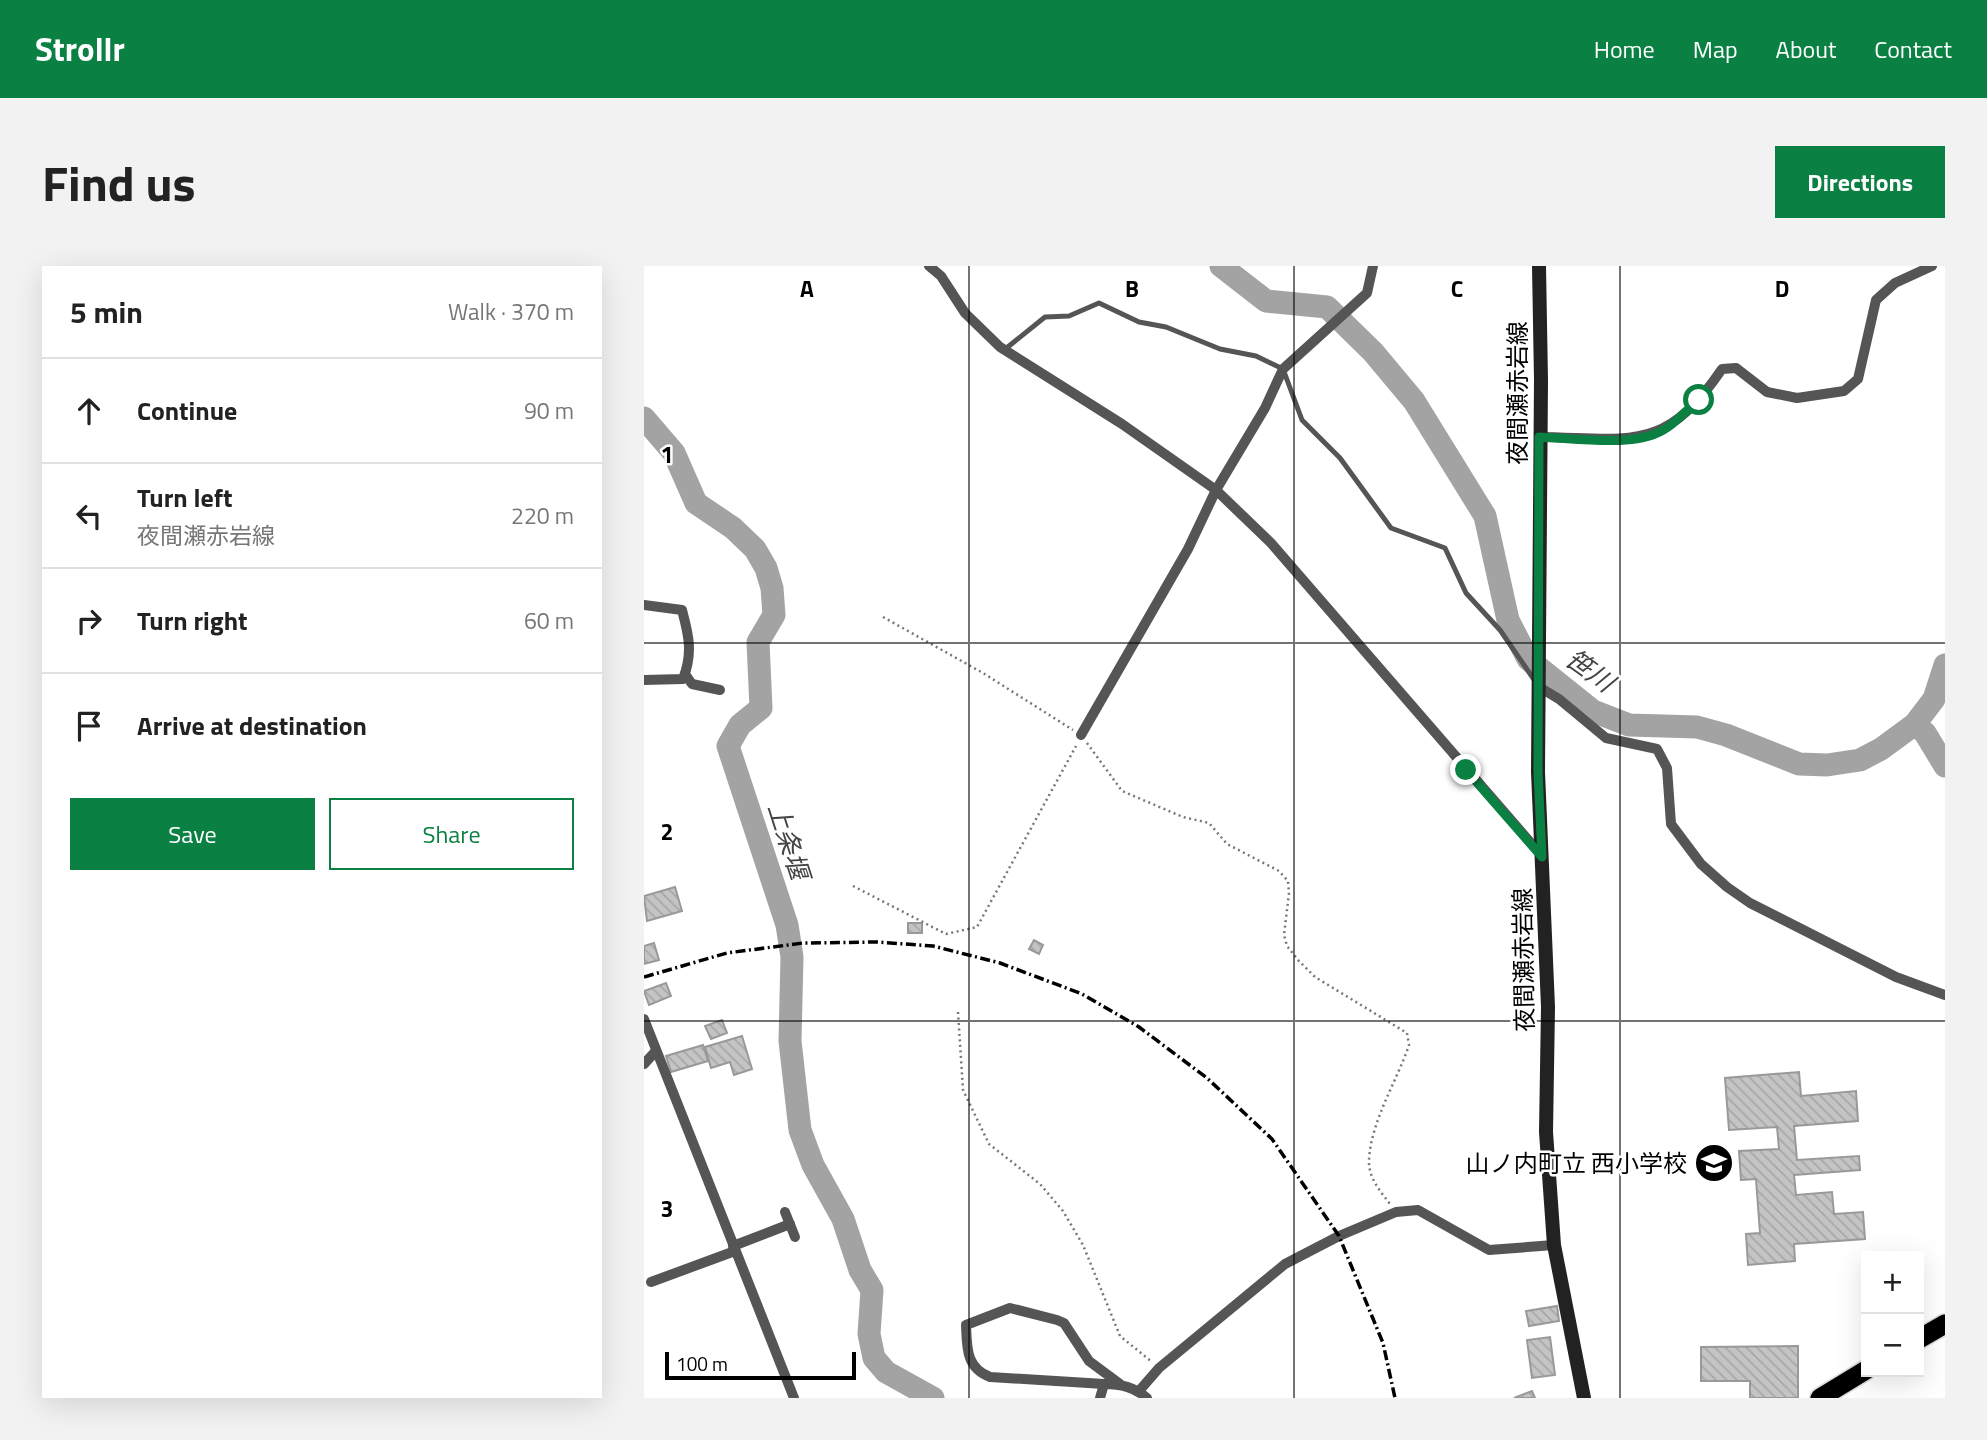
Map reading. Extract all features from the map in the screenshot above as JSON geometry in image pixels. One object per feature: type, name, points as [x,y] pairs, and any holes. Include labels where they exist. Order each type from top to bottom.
[{"type":"highway","points":[[1924,1336],[1945,1324]]},
{"type":"highway","points":[[1820,1398],[1861,1373]]},
{"type":"main road","name":"夜間瀬赤岩線","points":[[1539,266],[1538,772],[1548,1007],[1546,1132],[1554,1245],[1584,1398]]},
{"type":"street","points":[[929,266],[940,276],[965,313],[1004,350],[1122,424],[1216,490],[1271,543],[1542,857]]},
{"type":"street","points":[[1081,735],[1188,549],[1216,490],[1265,408],[1283,369],[1367,293],[1373,266]]},
{"type":"street","points":[[1539,437],[1635,439],[1655,435],[1670,426],[1699,400],[1721,369],[1735,368],[1768,392],[1797,398],[1844,391],[1858,379],[1876,300],[1895,284],[1931,266]]},
{"type":"street","points":[[644,605],[682,610],[691,644],[683,679],[644,680]]},
{"type":"street","points":[[685,674],[692,684],[720,690]]},
{"type":"street","points":[[1539,682],[1606,738],[1657,749],[1667,768],[1671,824],[1701,864],[1727,887],[1750,903],[1896,977],[1945,995]]},
{"type":"street","points":[[644,1019],[794,1398]]},
{"type":"street","points":[[644,1064],[655,1052]]},
{"type":"street","points":[[1120,1384],[990,1377],[978,1373],[971,1363],[966,1325],[1010,1308],[1057,1320],[1064,1323],[1089,1362],[1120,1384],[1143,1394],[1159,1368],[1285,1264],[1339,1236],[1396,1212],[1418,1210],[1489,1250],[1554,1245]]},
{"type":"street","points":[[785,1212],[796,1237]]},
{"type":"street","points":[[652,1282],[790,1224]]},
{"type":"street","points":[[1100,1398],[1104,1384]]},
{"type":"lane","points":[[1004,350],[1045,317],[1069,316],[1098,303],[1139,322],[1166,327],[1220,349],[1256,356],[1283,369],[1302,420],[1340,458],[1391,528],[1445,548],[1466,593],[1500,630],[1539,682]]},
{"type":"path","points":[[883,617],[983,673],[1081,735],[1122,790],[1183,817],[1209,823],[1227,844],[1279,871],[1288,881],[1284,935],[1292,953],[1315,977],[1407,1032],[1409,1045],[1381,1117],[1369,1161],[1374,1183],[1396,1212]]},
{"type":"path","points":[[853,886],[946,934],[977,927],[1081,735]]},
{"type":"path","points":[[958,1012],[963,1090],[989,1144],[1040,1184],[1063,1211],[1083,1245],[1120,1336],[1159,1368]]},
{"type":"building","points":[[675,887],[682,911],[647,921],[644,896]]},
{"type":"building","points":[[908,923],[922,923],[922,933],[908,933]]},
{"type":"building","points":[[1034,940],[1043,945],[1039,954],[1029,949]]},
{"type":"building","points":[[654,943],[659,960],[644,964],[644,946]]},
{"type":"building","points":[[666,983],[671,996],[649,1005],[644,991]]},
{"type":"building","points":[[722,1020],[727,1033],[711,1039],[705,1026]]},
{"type":"building","points":[[742,1036],[752,1069],[734,1075],[730,1062],[711,1068],[705,1047]]},
{"type":"building","points":[[703,1045],[708,1061],[671,1072],[666,1056]]},
{"type":"building","points":[[1799,1072],[1801,1096],[1856,1091],[1858,1121],[1794,1126],[1797,1160],[1859,1156],[1860,1170],[1794,1175],[1796,1195],[1832,1192],[1834,1214],[1863,1212],[1865,1239],[1794,1244],[1795,1261],[1748,1265],[1746,1234],[1760,1233],[1756,1179],[1741,1180],[1739,1151],[1779,1149],[1777,1127],[1729,1130],[1725,1078]]},
{"type":"building","points":[[1557,1306],[1559,1321],[1529,1326],[1526,1311]]},
{"type":"building","points":[[1550,1337],[1555,1375],[1532,1378],[1527,1340]]},
{"type":"building","points":[[1798,1346],[1798,1398],[1750,1398],[1750,1381],[1701,1381],[1701,1347]]},
{"type":"building","points":[[1532,1391],[1535,1398],[1514,1398]]},
{"type":"waterway","name":"笹川","points":[[1221,266],[1266,301],[1327,307],[1373,352],[1414,401],[1485,516],[1508,620],[1528,659],[1593,711],[1629,725],[1697,727],[1726,735],[1799,764],[1827,765],[1860,760],[1881,749],[1915,724],[1934,699],[1945,665]]},
{"type":"waterway","name":"上条堰","points":[[644,418],[674,453],[696,503],[733,528],[755,549],[766,568],[772,588],[774,615],[758,642],[761,708],[740,725],[728,746],[787,925],[792,957],[790,1041],[800,1130],[813,1165],[843,1219],[860,1270],[872,1290],[869,1334],[874,1358],[886,1372],[933,1398]]},
{"type":"waterway","name":"笹川","points":[[1915,724],[1925,733],[1945,766]]},
{"type":"railway","points":[[644,977],[727,953],[803,943],[877,942],[933,946],[1000,963],[1082,994],[1139,1027],[1207,1078],[1272,1139],[1339,1236],[1383,1343],[1395,1398]]},
{"type":"place","name":"山ノ内町立 西小学校","points":[[1714,1163]]},
{"type":"route","points":[[1466,770],[1542,857],[1538,772],[1539,437],[1635,439],[1655,435],[1670,426],[1699,400]]}]
